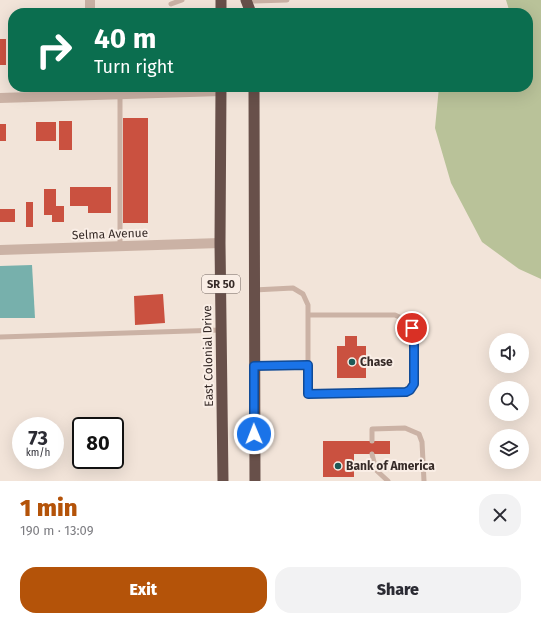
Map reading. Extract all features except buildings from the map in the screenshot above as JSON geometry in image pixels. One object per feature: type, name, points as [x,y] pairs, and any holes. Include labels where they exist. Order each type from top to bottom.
[{"type":"highway","name":"East Colonial Drive","points":[[221,92],[220,243],[223,481]]},
{"type":"highway","name":"SR 50","points":[[254,92],[255,481]]},
{"type":"street","points":[[0,98],[79,92]]},
{"type":"street","points":[[101,92],[120,94],[140,92]]},
{"type":"street","name":"Selma Avenue","points":[[0,250],[220,243]]},
{"type":"lane","points":[[171,4],[182,0]]},
{"type":"lane","points":[[251,0],[287,0]]},
{"type":"lane","points":[[120,94],[120,246]]},
{"type":"lane","points":[[254,290],[293,288],[303,294],[308,304],[308,315],[308,365],[308,394],[406,392],[410,390],[414,384],[414,334],[408,321],[395,315],[308,315]]},
{"type":"lane","points":[[0,337],[221,330]]},
{"type":"lane","points":[[254,366],[308,365]]},
{"type":"lane","points":[[372,441],[372,429],[405,428],[419,434],[422,442],[424,481]]},
{"type":"lane","points":[[372,454],[376,470],[388,481]]},
{"type":"green space","points":[[506,0],[541,0],[541,279],[519,269],[482,242],[451,183],[435,128],[439,92],[533,92],[533,8],[508,8]]},
{"type":"water","points":[[32,265],[35,318],[0,318],[0,266]]},
{"type":"place","name":"Chase","points":[[352,362]]},
{"type":"place","name":"Bank of America","points":[[338,466]]},
{"type":"route","points":[[254,434],[254,366],[308,365],[308,394],[406,392],[413,388],[414,384],[414,334],[412,328]]}]
